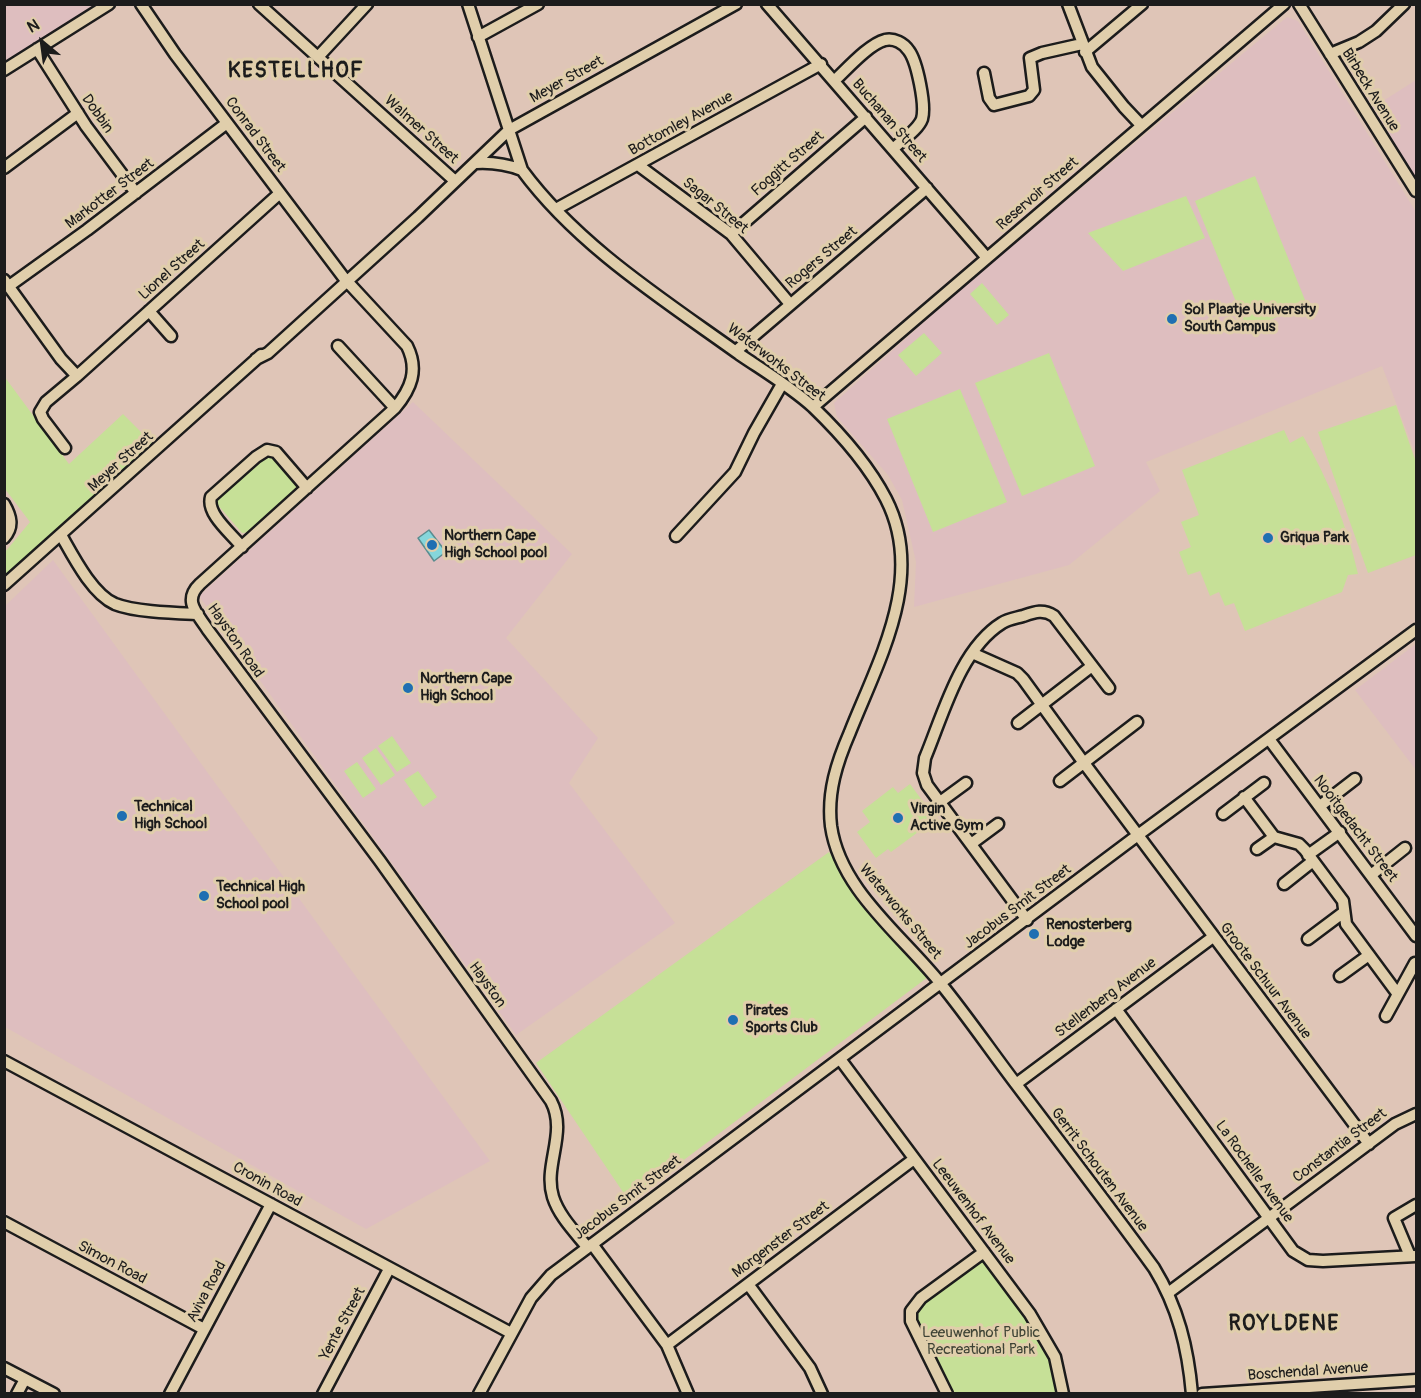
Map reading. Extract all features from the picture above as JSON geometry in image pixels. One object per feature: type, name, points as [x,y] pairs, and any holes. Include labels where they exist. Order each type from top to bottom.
[{"type":"street","points":[[4,70],[109,4]]},
{"type":"street","name":"Conrad Street","points":[[141,4],[227,123],[346,280]]},
{"type":"street","name":"Walmer Street","points":[[259,4],[455,181]]},
{"type":"street","points":[[318,57],[368,4]]},
{"type":"street","name":"Waterworks Street","points":[[468,4],[522,170],[580,235],[616,264],[813,407],[877,483],[894,517],[903,567],[900,595],[895,618],[836,766],[832,782],[830,812],[834,838],[843,866],[856,888],[941,983]]},
{"type":"street","points":[[478,37],[538,4]]},
{"type":"street","name":"Meyer Street","points":[[4,585],[256,359],[268,353],[476,163],[509,130],[736,4]]},
{"type":"street","name":"Buchanan Street","points":[[767,4],[987,258]]},
{"type":"street","points":[[1068,4],[1083,48],[1097,76],[1141,125]]},
{"type":"street","points":[[984,73],[994,105],[1029,96],[1034,90],[1030,58],[1042,53],[1083,48],[1142,4]]},
{"type":"street","name":"Reservoir Street","points":[[813,407],[1284,4]]},
{"type":"street","name":"Birbeck Avenue","points":[[1299,4],[1416,191]]},
{"type":"street","points":[[1330,54],[1359,42],[1376,31],[1404,4]]},
{"type":"street","points":[[834,81],[882,41],[894,40],[910,51],[921,91],[922,117],[919,124],[893,148]]},
{"type":"street","name":"Dobbin","points":[[37,50],[78,113],[136,194]]},
{"type":"street","name":"Bottomley Avenue","points":[[556,209],[821,64]]},
{"type":"street","points":[[4,168],[78,113]]},
{"type":"street","name":"Foggitt Street","points":[[731,234],[866,117]]},
{"type":"street","name":"Markotter Street","points":[[7,283],[136,194],[227,123]]},
{"type":"street","points":[[476,163],[507,164],[522,170]]},
{"type":"street","name":"Sagar Street","points":[[638,165],[731,234],[790,304]]},
{"type":"street","name":"Rogers Street","points":[[735,351],[927,188]]},
{"type":"street","name":"Lionel Street","points":[[65,448],[40,412],[46,402],[280,193]]},
{"type":"street","name":"Hayston Road","points":[[302,758],[191,602],[194,591],[395,408],[411,384],[414,374],[412,355],[399,335],[346,280]]},
{"type":"street","points":[[7,283],[61,359],[81,373]]},
{"type":"street","points":[[149,310],[171,336]]},
{"type":"street","points":[[338,346],[395,408]]},
{"type":"street","points":[[676,536],[735,472],[753,433],[782,384]]},
{"type":"street","points":[[242,547],[215,515],[210,506],[211,497],[267,450],[276,452],[307,488]]},
{"type":"street","points":[[4,504],[11,522],[10,532],[4,538]]},
{"type":"street","points":[[61,535],[90,581],[115,604],[164,612],[198,614]]},
{"type":"street","points":[[1027,920],[927,785],[923,773],[924,766],[964,664],[1000,624],[1044,611],[1054,616],[1109,688]]},
{"type":"street","name":"Jacobus Smit Street","points":[[479,1394],[539,1287],[551,1275],[1138,835],[1416,630]]},
{"type":"street","name":"Groote Schuur Avenue","points":[[972,653],[1017,673],[1369,1144]]},
{"type":"street","points":[[1018,723],[1092,666]]},
{"type":"street","points":[[1060,781],[1137,722]]},
{"type":"street","name":"Nooitgedacht Street","points":[[1269,739],[1416,936]]},
{"type":"street","name":"Hayston","points":[[302,758],[380,861],[551,1101],[556,1113],[558,1132],[551,1176],[552,1197],[563,1218],[590,1245],[667,1345],[688,1394]]},
{"type":"street","points":[[1320,806],[1355,779]]},
{"type":"street","points":[[940,802],[966,783]]},
{"type":"street","points":[[1223,814],[1264,783]]},
{"type":"street","points":[[1244,797],[1274,837],[1299,844],[1311,858],[1343,901],[1347,924],[1397,993]]},
{"type":"street","points":[[971,844],[998,824]]},
{"type":"street","points":[[1284,884],[1340,832]]},
{"type":"street","points":[[1257,849],[1274,837]]},
{"type":"street","points":[[1371,874],[1405,848]]},
{"type":"street","points":[[1308,939],[1344,912]]},
{"type":"street","name":"Stellenberg Avenue","points":[[1016,1084],[1213,937]]},
{"type":"street","points":[[1340,976],[1369,955]]},
{"type":"street","points":[[1386,1016],[1415,963]]},
{"type":"street","name":"Gerrit Schouten Avenue","points":[[941,983],[1145,1257],[1168,1293],[1187,1350],[1192,1394]]},
{"type":"street","name":"La Rochelle Avenue","points":[[1116,1009],[1293,1251],[1308,1260],[1323,1262],[1413,1256]]},
{"type":"street","name":"Leeuwenhof Avenue","points":[[840,1059],[1030,1314],[1045,1338],[1059,1368],[1064,1394]]},
{"type":"street","name":"Cronin Road","points":[[6,1061],[511,1334]]},
{"type":"street","name":"Constantia Street","points":[[1168,1293],[1401,1120],[1416,1114]]},
{"type":"street","name":"Morgenster Street","points":[[667,1345],[914,1159]]},
{"type":"street","name":"Aviva Road","points":[[170,1394],[271,1204]]},
{"type":"street","points":[[1413,1256],[1394,1218],[1416,1205]]},
{"type":"street","name":"Simon Road","points":[[4,1222],[204,1329]]},
{"type":"street","points":[[946,1394],[911,1321],[910,1314],[912,1307],[921,1298],[984,1252]]},
{"type":"street","name":"Yente Street","points":[[323,1394],[389,1269]]},
{"type":"street","points":[[748,1284],[810,1368],[822,1394]]},
{"type":"street","points":[[4,1368],[54,1394]]},
{"type":"street","points":[[17,1394],[25,1379]]},
{"type":"street","name":"Boschendal Avenue","points":[[1202,1394],[1416,1380]]},
{"type":"shaded area","points":[[5,5],[111,5],[5,74]]},
{"type":"shaded area","name":"Sol Plaatje University South Campus","points":[[1287,17],[1298,21],[1416,212],[1416,455],[1382,366],[1146,462],[1160,491],[1069,565],[914,607],[916,562],[902,500],[888,475],[837,417],[834,403],[979,273]]},
{"type":"shaded area","points":[[1416,80],[1416,179],[1372,108]]},
{"type":"shaded area","name":"Northern Cape High School","points":[[413,402],[572,554],[506,638],[598,738],[569,783],[675,923],[516,1035],[199,596]]},
{"type":"shaded area","name":"Technical High School","points":[[53,560],[490,1161],[366,1229],[5,1027],[5,606]]},
{"type":"shaded area","points":[[1416,644],[1416,770],[1355,690]]},
{"type":"green space","points":[[1255,176],[1307,305],[1247,329],[1195,201]]},
{"type":"green space","points":[[1186,196],[1205,238],[1123,271],[1088,233]]},
{"type":"green space","points":[[982,283],[1009,315],[997,325],[970,294]]},
{"type":"green space","points":[[924,333],[942,353],[916,376],[898,355]]},
{"type":"green space","points":[[1049,353],[1095,466],[1022,496],[975,383]]},
{"type":"green space","points":[[4,376],[69,464],[123,414],[154,445],[5,579],[5,552],[30,522],[5,489]]},
{"type":"green space","points":[[960,389],[1007,502],[933,532],[887,419]]},
{"type":"green space","points":[[1396,405],[1416,462],[1416,555],[1368,573],[1318,432]]},
{"type":"green space","name":"Griqua Park","points":[[1284,430],[1290,443],[1303,436],[1321,469],[1342,520],[1358,574],[1348,575],[1342,592],[1245,631],[1234,603],[1225,606],[1219,592],[1210,596],[1200,571],[1188,575],[1179,552],[1191,547],[1181,522],[1199,515],[1182,470]]},
{"type":"green space","points":[[270,452],[300,485],[299,490],[250,532],[242,533],[217,504],[217,500]]},
{"type":"green space","points":[[392,736],[411,763],[397,772],[378,746]]},
{"type":"green space","points":[[376,748],[395,775],[381,785],[362,758]]},
{"type":"green space","points":[[357,762],[376,789],[363,798],[344,771]]},
{"type":"green space","points":[[418,771],[437,797],[423,807],[404,780]]},
{"type":"green space","name":"Virgin Active Gym","points":[[910,784],[933,815],[922,823],[925,827],[891,852],[888,849],[876,858],[857,832],[870,822],[862,811],[893,787],[898,793]]},
{"type":"green space","name":"Pirates Sports Club","points":[[829,852],[863,902],[928,977],[629,1201],[536,1063]]},
{"type":"green space","name":"Leeuwenhof Public Recreational Park","points":[[982,1260],[1025,1315],[1049,1355],[1059,1393],[952,1393],[943,1379],[917,1327],[918,1312],[926,1300]]},
{"type":"water","name":"Northern Cape High School pool","points":[[429,530],[446,552],[434,561],[418,538]]},
{"type":"place","name":"Sol Plaatje University South Campus","points":[[1172,319]]},
{"type":"place","name":"Griqua Park","points":[[1268,538]]},
{"type":"place","name":"Northern Cape High School pool","points":[[432,545]]},
{"type":"place","name":"Northern Cape High School","points":[[408,688]]},
{"type":"place","name":"Technical High School","points":[[122,816]]},
{"type":"place","name":"Virgin Active Gym","points":[[898,818]]},
{"type":"place","name":"Technical High School pool","points":[[204,896]]},
{"type":"place","name":"Renosterberg Lodge","points":[[1034,934]]},
{"type":"place","name":"Pirates Sports Club","points":[[733,1020]]},
{"type":"district","name":"KESTELLHOF","points":[[296,72]]},
{"type":"district","name":"ROYLDENE","points":[[1284,1325]]}]
